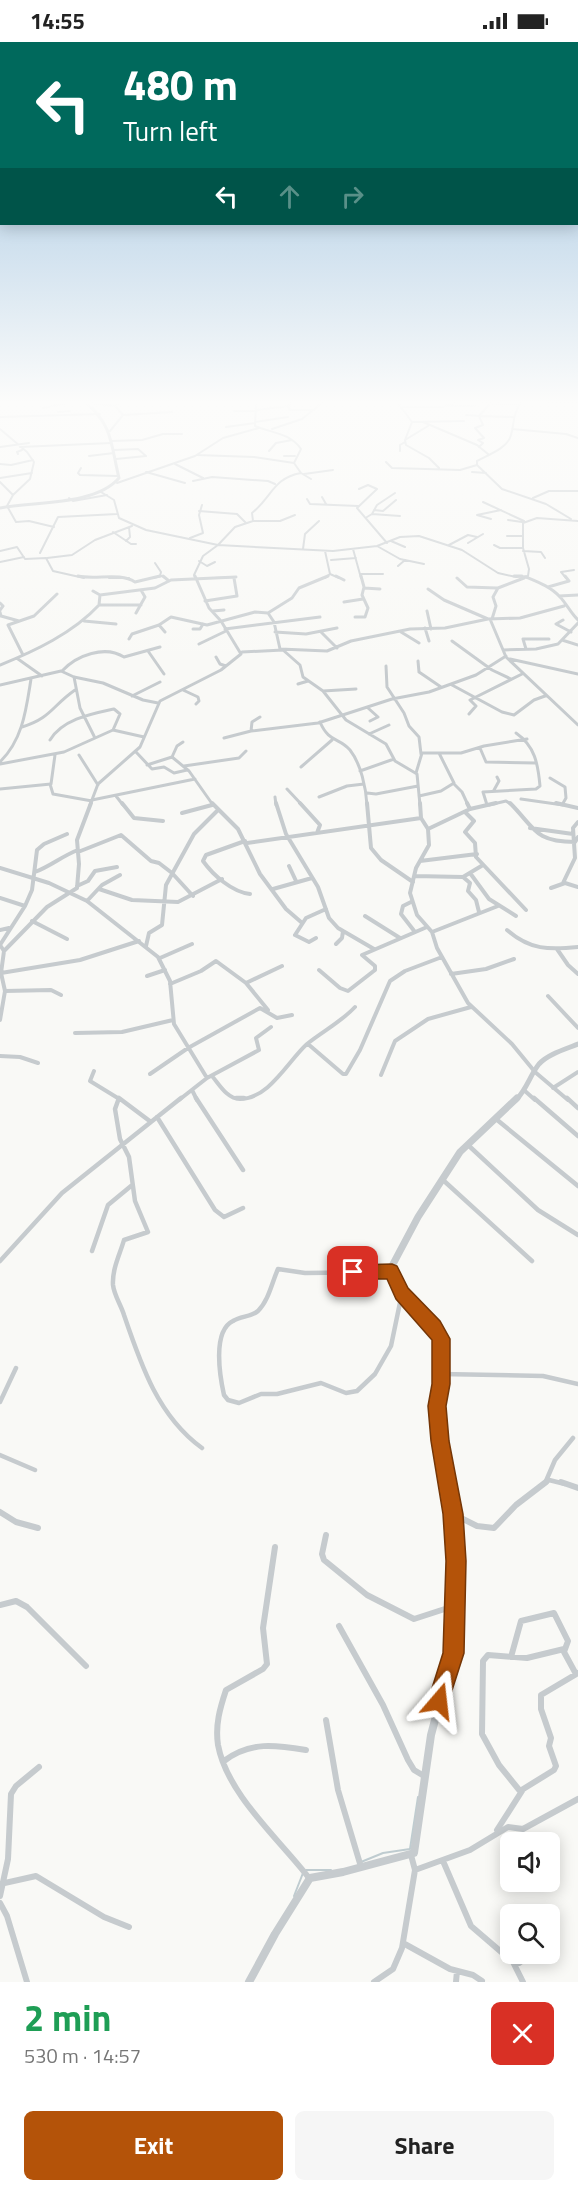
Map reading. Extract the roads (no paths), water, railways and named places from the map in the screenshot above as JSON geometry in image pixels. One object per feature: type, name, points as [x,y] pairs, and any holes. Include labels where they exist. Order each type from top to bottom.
[{"type":"street","points":[[0,508],[94,494]]},
{"type":"street","points":[[253,521],[252,513],[264,503],[269,494]]},
{"type":"street","points":[[367,517],[383,500],[394,494]]},
{"type":"street","points":[[516,494],[576,520]]},
{"type":"street","points":[[532,499],[544,494]]},
{"type":"street","points":[[7,506],[13,495]]},
{"type":"street","points":[[69,498],[73,501],[107,495],[115,502],[118,508],[117,514]]},
{"type":"street","points":[[307,499],[310,504],[358,506],[377,495],[383,500]]},
{"type":"street","points":[[322,497],[326,504]]},
{"type":"street","points":[[374,510],[383,511],[396,500]]},
{"type":"street","points":[[483,502],[524,522]]},
{"type":"street","points":[[190,538],[202,532],[199,523],[202,505]]},
{"type":"street","points":[[7,506],[16,522],[29,521],[54,527]]},
{"type":"street","points":[[358,506],[358,512],[367,517],[389,542],[405,547]]},
{"type":"street","points":[[491,519],[477,515],[502,510]]},
{"type":"street","points":[[200,511],[237,514],[246,523]]},
{"type":"street","points":[[40,553],[44,541],[59,517],[117,514],[131,526],[218,545],[325,551],[377,546],[414,536],[462,550],[498,573],[525,577],[548,587],[564,600],[564,606],[578,621],[572,632],[557,645],[503,650]]},
{"type":"street","points":[[372,514],[400,516]]},
{"type":"street","points":[[242,652],[205,601],[195,581],[194,573],[199,561],[235,527],[253,521],[280,521],[295,515]]},
{"type":"street","points":[[508,520],[524,522],[537,518],[576,520]]},
{"type":"street","points":[[303,549],[305,534],[319,521]]},
{"type":"street","points":[[457,578],[467,587],[498,588],[525,577],[529,569],[523,549],[524,522]]},
{"type":"street","points":[[0,562],[24,557],[46,558],[72,555],[95,540],[131,526]]},
{"type":"street","points":[[126,541],[130,537],[131,526]]},
{"type":"street","points":[[113,532],[126,541],[136,544]]},
{"type":"street","points":[[468,543],[483,534]]},
{"type":"street","points":[[448,545],[468,535],[477,537]]},
{"type":"street","points":[[507,536],[522,536]]},
{"type":"street","points":[[494,545],[500,548],[541,552],[545,558]]},
{"type":"street","points":[[377,546],[387,554],[424,564]]},
{"type":"street","points":[[0,551],[17,548],[24,557]]},
{"type":"street","points":[[354,549],[364,588],[363,599],[368,608],[366,617],[355,617]]},
{"type":"street","points":[[325,551],[330,574]]},
{"type":"street","points":[[46,558],[53,570],[84,578],[125,577],[135,582],[160,576],[169,581],[235,577],[237,596],[205,601]]},
{"type":"street","points":[[332,560],[356,558]]},
{"type":"street","points":[[398,566],[405,560]]},
{"type":"street","points":[[199,561],[205,565],[215,562]]},
{"type":"street","points":[[155,563],[161,572],[160,576]]},
{"type":"street","points":[[548,587],[568,581],[561,572],[574,570]]},
{"type":"street","points":[[330,574],[344,580]]},
{"type":"street","points":[[129,639],[132,634],[159,625],[173,617],[203,624],[222,622],[255,612],[268,613],[292,598],[296,590],[330,574]]},
{"type":"street","points":[[360,574],[383,574]]},
{"type":"street","points":[[93,591],[100,595],[141,590],[159,587],[169,581]]},
{"type":"street","points":[[364,588],[380,589]]},
{"type":"street","points":[[490,619],[496,606],[494,595],[498,588]]},
{"type":"street","points":[[136,613],[144,597],[141,590]]},
{"type":"street","points":[[428,590],[444,600],[490,619],[506,656],[522,674],[578,725]]},
{"type":"street","points":[[22,655],[8,627],[36,614],[57,594]]},
{"type":"street","points":[[0,665],[18,658],[84,621],[99,605],[100,595]]},
{"type":"street","points":[[559,596],[578,595]]},
{"type":"street","points":[[344,602],[363,599]]},
{"type":"street","points":[[0,600],[3,606],[0,613],[19,621]]},
{"type":"street","points":[[99,605],[141,604]]},
{"type":"street","points":[[270,605],[279,606]]},
{"type":"street","points":[[61,671],[158,703],[226,666],[242,652],[280,649],[322,651],[366,637],[400,632],[410,628],[430,629],[490,619],[520,618],[564,606]]},
{"type":"street","points":[[213,612],[224,610]]},
{"type":"street","points":[[427,611],[430,629]]},
{"type":"street","points":[[268,613],[274,622],[280,649],[300,665],[301,674],[323,691],[342,716],[388,745],[394,759],[416,772]]},
{"type":"street","points":[[199,644],[225,630],[320,617]]},
{"type":"street","points":[[562,620],[556,624],[578,633]]},
{"type":"street","points":[[84,621],[116,624]]},
{"type":"street","points":[[193,630],[200,629],[203,624]]},
{"type":"street","points":[[159,625],[165,632]]},
{"type":"street","points":[[275,632],[306,634],[337,628]]},
{"type":"street","points":[[425,628],[429,641]]},
{"type":"street","points":[[321,632],[337,648]]},
{"type":"street","points":[[400,632],[419,643]]},
{"type":"street","points":[[525,649],[523,639],[549,639]]},
{"type":"street","points":[[561,640],[578,645]]},
{"type":"street","points":[[452,641],[511,680]]},
{"type":"street","points":[[0,686],[61,671],[73,661],[108,651],[116,652],[124,657],[160,647]]},
{"type":"street","points":[[148,650],[155,657],[156,665],[164,674]]},
{"type":"street","points":[[224,738],[251,731],[320,722],[392,699],[425,693],[452,685],[490,668],[506,656]]},
{"type":"street","points":[[216,657],[220,664],[226,666]]},
{"type":"street","points":[[18,658],[42,676]]},
{"type":"street","points":[[509,659],[578,674]]},
{"type":"street","points":[[418,661],[419,672],[442,687]]},
{"type":"street","points":[[386,666],[386,684],[392,699],[405,714],[405,721],[420,736],[421,753],[416,772],[422,818],[428,829],[429,845],[414,876],[411,902],[418,918],[432,932],[442,957],[471,1007],[512,1044],[535,1072],[578,1108]]},
{"type":"street","points":[[469,714],[476,706],[469,701],[522,674]]},
{"type":"street","points":[[74,677],[75,690],[94,736]]},
{"type":"street","points":[[0,762],[9,754],[22,727],[31,679]]},
{"type":"street","points":[[298,684],[308,681]]},
{"type":"street","points":[[132,696],[160,682]]},
{"type":"street","points":[[452,685],[502,712],[514,715],[534,700],[545,696]]},
{"type":"street","points":[[323,691],[356,689]]},
{"type":"street","points":[[22,727],[44,720],[56,704],[75,690]]},
{"type":"street","points":[[182,690],[200,700],[196,704]]},
{"type":"street","points":[[77,886],[79,832],[98,785],[106,775],[136,752],[150,728],[158,703]]},
{"type":"street","points":[[367,707],[378,717],[370,721]]},
{"type":"street","points":[[50,740],[56,730],[84,716],[115,709],[120,714],[113,730]]},
{"type":"street","points":[[251,731],[252,722],[260,717]]},
{"type":"street","points":[[320,722],[323,732],[350,750],[360,771],[366,792],[371,848],[381,860],[413,882]]},
{"type":"street","points":[[369,734],[389,725]]},
{"type":"street","points":[[0,762],[55,755],[113,730],[144,737]]},
{"type":"street","points":[[488,806],[483,792],[538,788],[540,783],[533,747],[527,739],[516,733]]},
{"type":"street","points":[[421,753],[461,753],[527,739]]},
{"type":"street","points":[[301,767],[332,740]]},
{"type":"street","points":[[147,765],[172,757],[178,745],[183,742]]},
{"type":"street","points":[[480,748],[486,762],[535,763]]},
{"type":"street","points":[[136,752],[152,770],[165,767],[172,773],[185,768],[239,758],[246,750]]},
{"type":"street","points":[[439,753],[454,784],[462,792],[470,809]]},
{"type":"street","points":[[55,755],[50,784],[53,794],[92,800],[195,779]]},
{"type":"street","points":[[79,755],[98,785]]},
{"type":"street","points":[[172,757],[195,779],[217,811],[232,823],[246,842],[260,874],[286,909],[301,922]]},
{"type":"street","points":[[360,771],[394,759]]},
{"type":"street","points":[[494,790],[499,780],[497,777]]},
{"type":"street","points":[[550,778],[565,787],[566,798],[562,805]]},
{"type":"street","points":[[0,789],[50,784]]},
{"type":"street","points":[[319,797],[347,786],[364,784]]},
{"type":"street","points":[[419,796],[441,791],[454,784]]},
{"type":"street","points":[[366,792],[376,794],[418,786]]},
{"type":"street","points":[[287,789],[320,825],[317,833]]},
{"type":"street","points":[[116,796],[134,818],[163,821]]},
{"type":"street","points":[[275,797],[286,838],[313,878],[330,918],[343,930],[374,949]]},
{"type":"street","points":[[521,799],[540,800],[578,808]]},
{"type":"street","points":[[428,829],[470,809],[507,801],[530,828],[546,840],[574,842]]},
{"type":"street","points":[[182,813],[212,805]]},
{"type":"street","points":[[146,946],[149,933],[162,925],[166,885],[172,873],[194,834],[217,811]]},
{"type":"street","points":[[465,812],[474,821],[465,832],[472,837],[476,857],[526,910]]},
{"type":"street","points":[[250,894],[243,895],[204,865],[203,857],[246,842],[422,818]]},
{"type":"street","points":[[551,888],[562,883],[575,858],[573,834],[574,826],[578,822]]},
{"type":"street","points":[[530,828],[573,834]]},
{"type":"street","points":[[4,951],[0,945],[25,906],[33,886],[38,847],[67,834]]},
{"type":"street","points":[[35,872],[50,866],[64,855],[120,834],[150,860],[159,863],[172,873],[193,896]]},
{"type":"street","points":[[574,842],[578,837]]},
{"type":"street","points":[[420,861],[477,854]]},
{"type":"street","points":[[414,876],[463,877],[483,865]]},
{"type":"street","points":[[288,866],[296,880]]},
{"type":"street","points":[[0,1020],[5,991],[1,973],[4,951],[32,921],[57,900],[88,881],[90,874],[95,870],[117,867]]},
{"type":"street","points":[[0,868],[43,882],[87,901],[160,958],[170,984],[173,1020],[207,1078]]},
{"type":"street","points":[[470,873],[484,893],[498,906],[516,916]]},
{"type":"street","points":[[87,901],[99,889],[120,875]]},
{"type":"street","points":[[463,877],[470,883],[468,891],[476,900],[479,912]]},
{"type":"street","points":[[273,890],[296,880],[313,878]]},
{"type":"street","points":[[99,889],[132,900],[178,902],[222,879]]},
{"type":"street","points":[[33,886],[43,882]]},
{"type":"street","points":[[562,883],[578,887]]},
{"type":"street","points":[[0,898],[25,906]]},
{"type":"street","points":[[411,902],[403,906],[401,914],[415,932]]},
{"type":"street","points":[[432,932],[498,906]]},
{"type":"street","points":[[316,938],[310,942],[295,936],[301,922],[316,912],[327,909]]},
{"type":"street","points":[[365,916],[400,938]]},
{"type":"street","points":[[32,921],[67,939]]},
{"type":"street","points":[[319,970],[339,988],[348,991],[375,970],[375,966],[362,956],[427,927]]},
{"type":"street","points":[[0,930],[10,928]]},
{"type":"street","points":[[336,944],[342,938],[343,930]]},
{"type":"street","points":[[507,930],[530,947],[542,950],[578,947]]},
{"type":"street","points":[[1,973],[80,960],[139,940]]},
{"type":"street","points":[[160,958],[192,944]]},
{"type":"street","points":[[557,949],[569,967],[578,974]]},
{"type":"street","points":[[308,1044],[343,1074],[346,1074],[354,1063],[356,1054],[373,1023],[386,987],[393,978],[442,957]]},
{"type":"street","points":[[451,974],[486,969],[514,959]]},
{"type":"street","points":[[170,984],[218,961],[246,983],[273,1016]]},
{"type":"street","points":[[246,983],[282,966]]},
{"type":"street","points":[[147,976],[165,970]]},
{"type":"street","points":[[5,991],[51,990],[61,995]]},
{"type":"street","points":[[548,996],[578,1028]]},
{"type":"street","points":[[212,1076],[227,1093],[238,1099],[245,1098],[268,1086],[284,1072],[308,1044],[355,1007]]},
{"type":"street","points":[[381,1075],[395,1041],[428,1019],[471,1007]]},
{"type":"street","points":[[150,1074],[188,1048],[260,1008],[279,1018],[292,1015]]},
{"type":"street","points":[[75,1033],[129,1031],[173,1020]]},
{"type":"street","points":[[0,1261],[62,1193],[207,1078],[259,1050],[256,1038],[271,1027]]},
{"type":"street","points":[[249,1982],[275,1934],[310,1878],[411,1855],[415,1851],[434,1718],[452,1658],[456,1561],[453,1514],[440,1441],[437,1406],[442,1348],[438,1333],[402,1293],[392,1272],[392,1266],[418,1218],[456,1157],[525,1091],[535,1072],[549,1057],[578,1044]]},
{"type":"street","points":[[0,1056],[18,1057],[38,1063]]},
{"type":"street","points":[[94,1071],[90,1081],[119,1098],[151,1122]]},
{"type":"street","points":[[553,1088],[578,1072]]},
{"type":"street","points":[[192,1090],[222,1141],[243,1170]]},
{"type":"street","points":[[525,1091],[578,1136]]},
{"type":"street","points":[[119,1098],[115,1109],[122,1144],[129,1157],[137,1208],[148,1232],[124,1240],[113,1278],[115,1292],[136,1353],[157,1397],[170,1417],[191,1441],[202,1448]]},
{"type":"street","points":[[157,1117],[215,1210],[224,1217],[243,1208]]},
{"type":"street","points":[[495,1118],[578,1186]]},
{"type":"street","points":[[467,1144],[538,1210],[578,1235]]},
{"type":"street","points":[[442,1180],[455,1189],[532,1261]]},
{"type":"street","points":[[92,1251],[108,1205],[132,1185]]},
{"type":"street","points":[[392,1272],[305,1273],[278,1269],[270,1290],[258,1310],[252,1315],[231,1322],[226,1327],[219,1357],[224,1395],[228,1400],[239,1403],[261,1394],[277,1394],[321,1383],[346,1393],[357,1391],[375,1374],[391,1346],[402,1293]]},
{"type":"street","points":[[0,1402],[16,1368]]},
{"type":"street","points":[[440,1374],[458,1376],[522,1372],[548,1375],[578,1384]]},
{"type":"street","points":[[453,1514],[477,1526],[496,1527],[506,1514],[545,1482],[555,1460],[573,1438]]},
{"type":"street","points":[[0,1455],[35,1470]]},
{"type":"street","points":[[545,1482],[555,1480],[578,1488]]},
{"type":"street","points":[[0,1512],[16,1522],[38,1528]]},
{"type":"street","points":[[326,1535],[322,1554],[324,1560],[377,1601],[414,1619],[454,1606]]},
{"type":"street","points":[[275,1547],[262,1628],[267,1664],[263,1669],[230,1686],[218,1714],[218,1740],[238,1794],[310,1878]]},
{"type":"street","points":[[0,1605],[16,1601],[29,1608],[63,1646],[86,1665]]},
{"type":"street","points":[[495,1833],[522,1790],[533,1781],[554,1770],[556,1766],[550,1747],[550,1736],[541,1709],[542,1695],[577,1673],[566,1656],[564,1649],[568,1641],[557,1615],[550,1613],[521,1621],[511,1657]]},
{"type":"street","points":[[339,1626],[383,1705],[408,1760],[414,1770],[425,1776]]},
{"type":"street","points":[[522,1790],[519,1790],[499,1765],[483,1738],[481,1676],[484,1657],[488,1655],[527,1658],[564,1649]]},
{"type":"street","points":[[326,1720],[338,1790],[361,1867]]},
{"type":"street","points":[[224,1761],[236,1750],[253,1746],[268,1744],[306,1750]]},
{"type":"street","points":[[0,1896],[8,1859],[11,1794],[16,1786],[39,1767]]},
{"type":"street","points":[[415,1870],[482,1844],[495,1833],[508,1827],[523,1829],[578,1799]]},
{"type":"street","points":[[374,1982],[394,1968],[403,1943],[415,1870],[411,1855]]},
{"type":"street","points":[[443,1861],[471,1926],[500,1951]]},
{"type":"street","points":[[2,1884],[36,1876],[104,1917],[129,1927]]},
{"type":"street","points":[[0,1903],[7,1916],[27,1982]]},
{"type":"street","points":[[403,1943],[457,1971],[473,1975],[482,1981]]},
{"type":"street","points":[[514,1964],[523,1982]]},
{"type":"street","points":[[456,1982],[457,1971]]},
{"type":"waterway","points":[[433,1408],[435,1419]]},
{"type":"waterway","points":[[436,1430],[441,1484]]},
{"type":"waterway","points":[[441,1482],[451,1586]]},
{"type":"waterway","points":[[437,1698],[440,1686]]},
{"type":"waterway","points":[[361,1862],[383,1853],[410,1849],[418,1797]]},
{"type":"waterway","points":[[306,1870],[331,1870]]},
{"type":"waterway","points":[[294,1896],[303,1873]]}]
